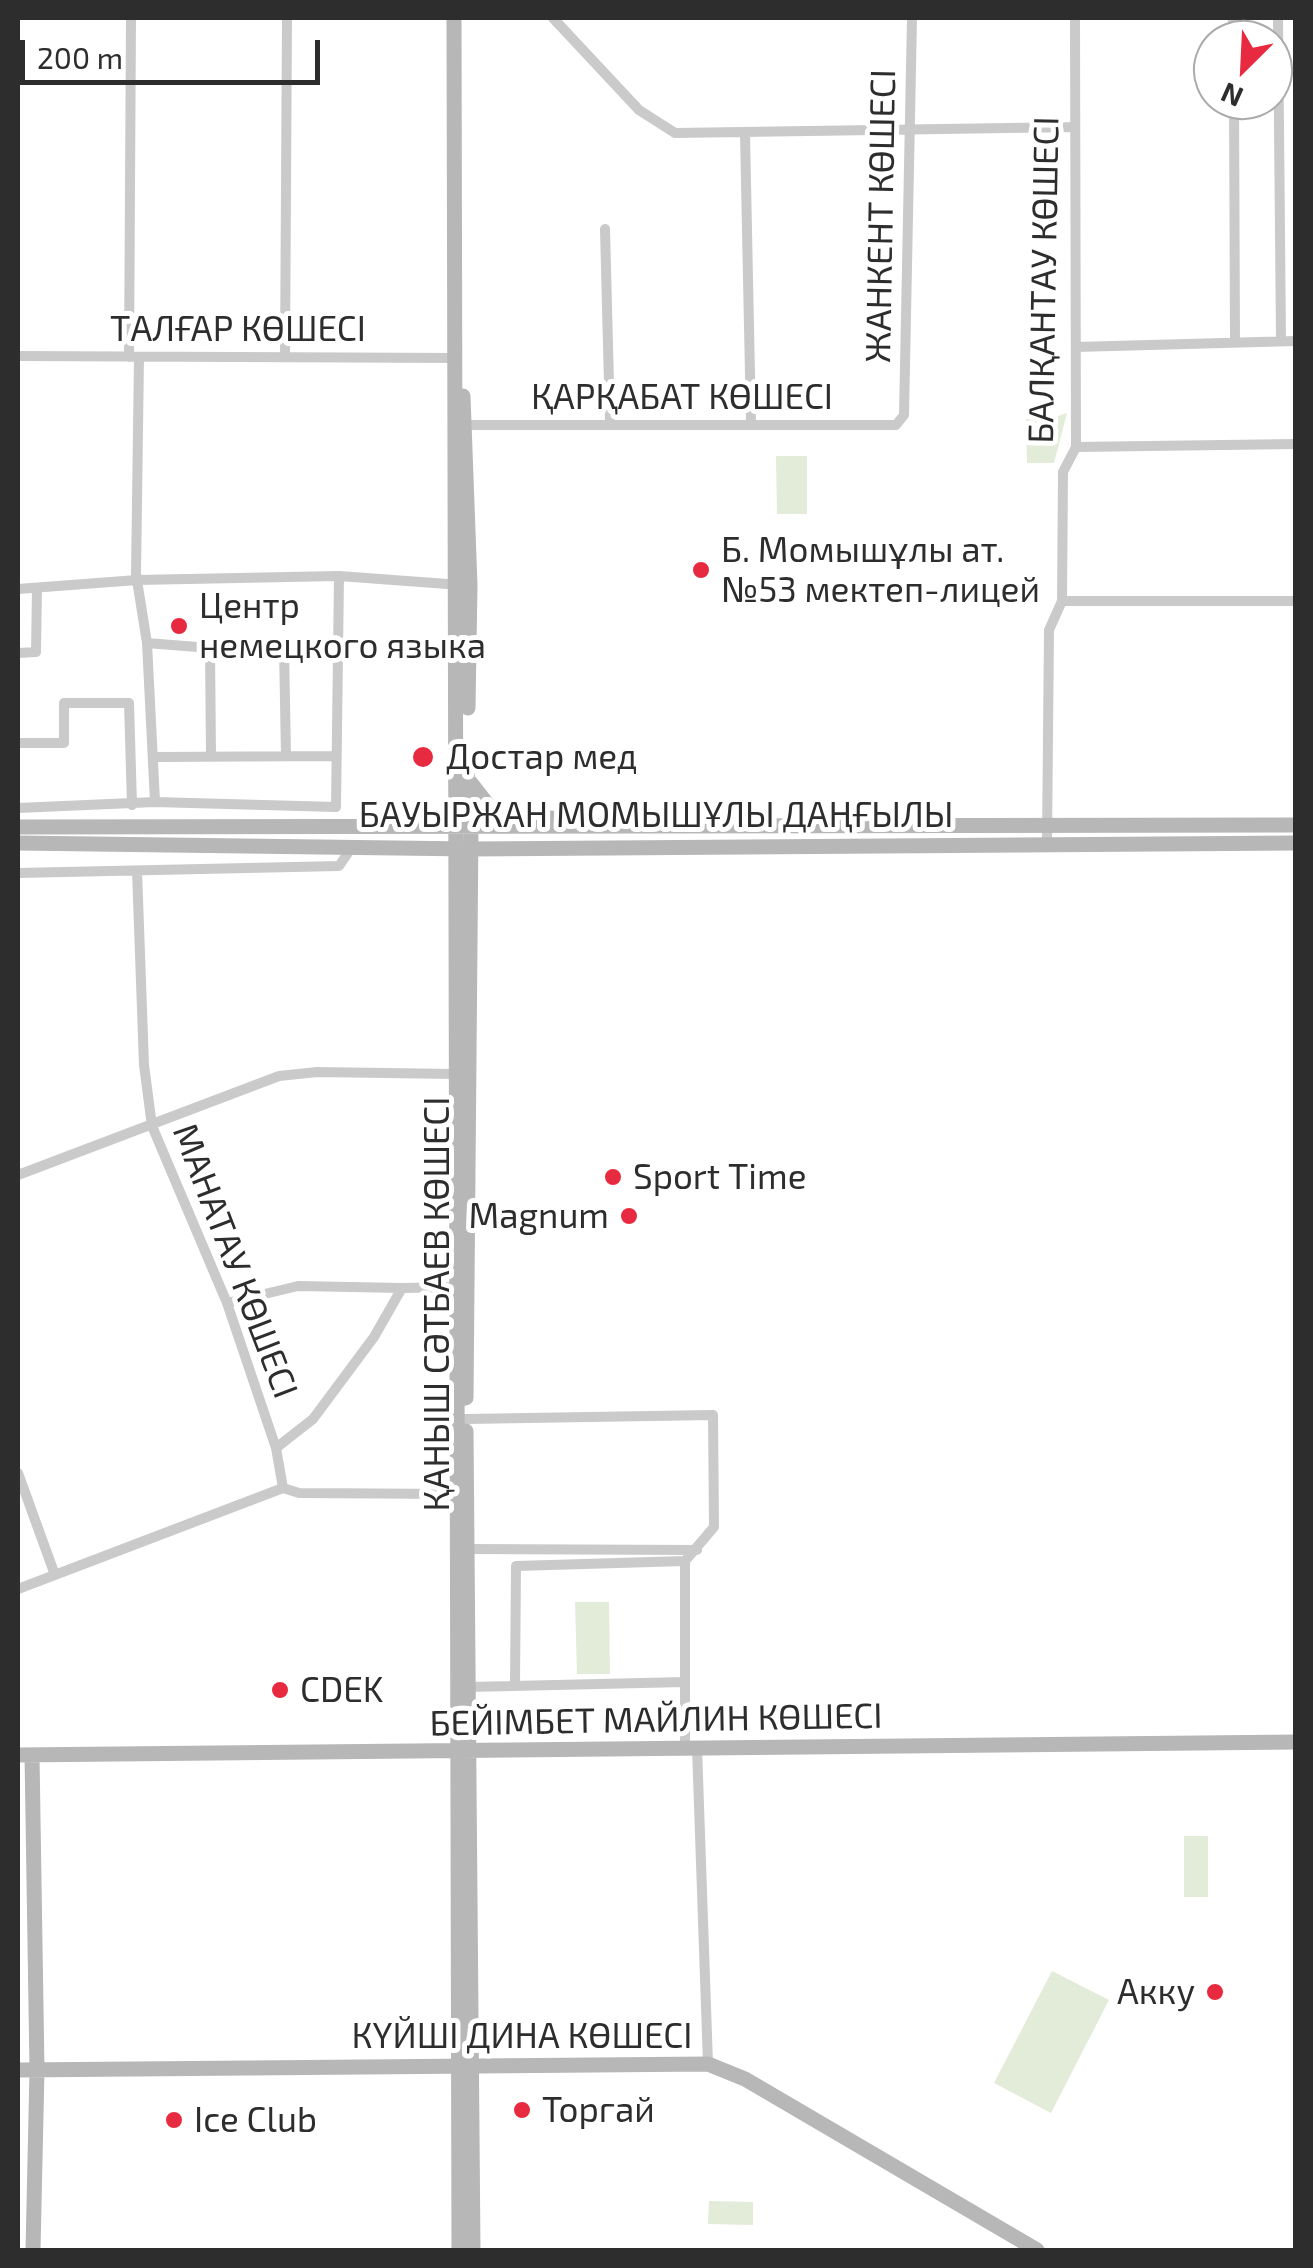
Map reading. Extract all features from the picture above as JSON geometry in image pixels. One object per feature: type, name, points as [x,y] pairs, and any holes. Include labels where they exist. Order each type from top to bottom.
[{"type":"main road","name":"ҚАНЫШ СӘТБАЕВ КӨШЕСІ","points":[[454,18],[467,766],[455,1074],[465,1419],[465,2066],[472,2250]]},
{"type":"main road","name":"ҚАНЫШ СӘТБАЕВ КӨШЕСІ","points":[[464,585],[465,828]]},
{"type":"main road","points":[[467,766],[473,790],[492,810],[550,814],[602,828]]},
{"type":"main road","name":"БАУЫРЖАН МОМЫШҰЛЫ ДАҢҒЫЛЫ","points":[[18,843],[464,849],[1296,825]]},
{"type":"main road","name":"БАУЫРЖАН МОМЫШҰЛЫ ДАҢҒЫЛЫ","points":[[18,827],[602,828],[1046,834],[1296,843]]},
{"type":"main road","name":"ҚАНЫШ СӘТБАЕВ КӨШЕСІ","points":[[463,1752],[470,1687],[456,1494],[462,1286],[464,849]]},
{"type":"main road","name":"БЕЙІМБЕТ МАЙЛИН КӨШЕСІ","points":[[25,1754],[1296,1742]]},
{"type":"main road","points":[[25,1754],[37,2070],[33,2250]]},
{"type":"main road","name":"КҮЙШІ ДИНА КӨШЕСІ","points":[[18,2070],[708,2064],[745,2078],[1037,2250]]},
{"type":"main road","name":"ҚАНЫШ СӘТБАЕВ КӨШЕСІ","points":[[460,2250],[465,2066]]},
{"type":"street","points":[[131,18],[137,580],[147,643],[155,756],[154,802]]},
{"type":"street","points":[[285,357],[287,18]]},
{"type":"street","points":[[553,18],[652,123],[675,133],[910,132],[1075,126]]},
{"type":"street","name":"ЖАНКЕНТ КӨШЕСІ","points":[[904,415],[912,18]]},
{"type":"street","name":"БАЛҚАНТАУ КӨШЕСІ","points":[[1046,834],[1049,630],[1062,601],[1063,472],[1076,447],[1074,18]]},
{"type":"street","points":[[1278,18],[1280,341]]},
{"type":"street","points":[[1234,120],[1235,342]]},
{"type":"street","points":[[745,134],[752,423]]},
{"type":"street","points":[[604,229],[610,423]]},
{"type":"street","points":[[1076,347],[1296,341]]},
{"type":"street","name":"ТАЛҒАР КӨШЕСІ","points":[[18,356],[458,358]]},
{"type":"street","name":"ҚАРҚАБАТ КӨШЕСІ","points":[[461,425],[896,425],[904,415]]},
{"type":"street","points":[[1076,447],[1296,444]]},
{"type":"street","points":[[18,808],[154,802],[336,807],[338,576]]},
{"type":"street","points":[[18,589],[137,580],[338,576],[464,585]]},
{"type":"street","points":[[18,653],[36,652],[38,588]]},
{"type":"street","points":[[1062,601],[1296,601]]},
{"type":"street","points":[[147,643],[210,648],[336,648]]},
{"type":"street","points":[[210,648],[211,756]]},
{"type":"street","points":[[284,648],[286,756]]},
{"type":"street","points":[[18,743],[64,742],[64,703],[129,703],[132,805]]},
{"type":"street","points":[[155,756],[336,756]]},
{"type":"street","points":[[257,805],[257,828]]},
{"type":"street","points":[[18,873],[338,866],[352,848]]},
{"type":"street","name":"МАНАТАУ КӨШЕСІ","points":[[137,871],[144,1065],[152,1126],[227,1303],[276,1448],[283,1488]]},
{"type":"street","points":[[18,1175],[279,1076],[317,1072],[455,1074]]},
{"type":"street","points":[[227,1303],[298,1286],[462,1286]]},
{"type":"street","points":[[276,1448],[313,1419],[374,1337],[402,1288]]},
{"type":"street","points":[[465,1419],[712,1415],[714,1527],[685,1561],[516,1566],[515,1684]]},
{"type":"street","points":[[18,1474],[55,1575]]},
{"type":"street","points":[[18,1589],[283,1488],[299,1493],[456,1494]]},
{"type":"street","points":[[462,1549],[698,1550]]},
{"type":"street","points":[[685,1561],[685,1682],[708,2064]]},
{"type":"street","points":[[470,1687],[685,1682]]},
{"type":"green space","points":[[1067,413],[1054,463],[1027,463],[1026,419],[1049,419]]},
{"type":"green space","points":[[776,456],[807,456],[807,514],[777,514]]},
{"type":"green space","points":[[575,1602],[609,1602],[610,1674],[577,1674]]},
{"type":"green space","points":[[1184,1836],[1208,1836],[1208,1897],[1184,1897]]},
{"type":"green space","points":[[1052,1971],[1109,2000],[1051,2113],[994,2083]]},
{"type":"green space","points":[[709,2201],[753,2202],[753,2225],[708,2224]]},
{"type":"place","name":"Б. Момышұлы ат. №53 мектеп-лицей","points":[[701,570]]},
{"type":"place","name":"Центр немецкого языка","points":[[179,626]]},
{"type":"place","name":"Достар мед","points":[[423,757]]},
{"type":"place","name":"Sport Time","points":[[613,1177]]},
{"type":"place","name":"Magnum","points":[[629,1216]]},
{"type":"place","name":"CDEK","points":[[280,1690]]},
{"type":"place","name":"Акку","points":[[1215,1992]]},
{"type":"place","name":"Торгай","points":[[522,2110]]},
{"type":"place","name":"Ice Club","points":[[174,2120]]}]
